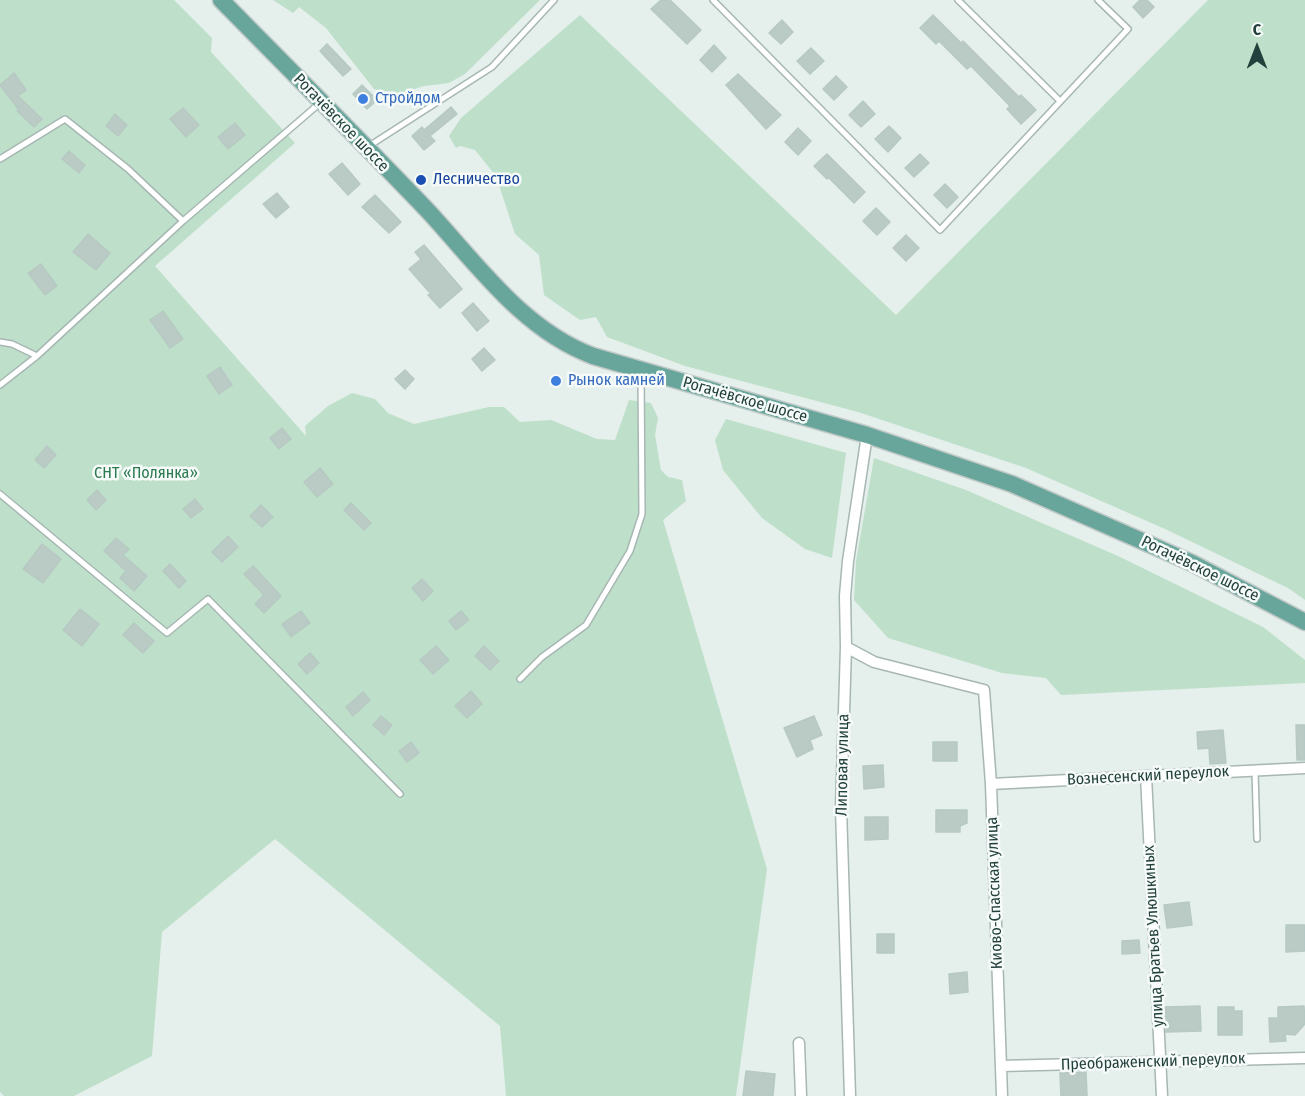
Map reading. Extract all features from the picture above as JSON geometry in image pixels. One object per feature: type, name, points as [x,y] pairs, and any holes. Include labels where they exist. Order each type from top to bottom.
[{"type":"main road","name":"Рогачёвское шоссе","points":[[221,0],[428,212],[489,280],[562,343],[582,352],[641,371],[867,435],[1012,484],[1192,563],[1305,622]]},
{"type":"street","name":"Липовая улица","points":[[850,1096],[841,808],[846,646],[845,596],[867,435]]},
{"type":"street","name":"Киово-Спасская улица","points":[[846,646],[874,662],[984,690],[991,784],[1002,1096]]},
{"type":"street","name":"Вознесенский переулок","points":[[991,784],[1305,768]]},
{"type":"street","name":"улица Братьев Улюшкиных","points":[[1146,776],[1162,1096]]},
{"type":"street","points":[[799,1043],[801,1096]]},
{"type":"street","name":"Преображенский переулок","points":[[1001,1066],[1305,1058]]},
{"type":"lane","points":[[365,148],[492,67],[554,0]]},
{"type":"lane","points":[[712,0],[940,230],[1059,100],[1128,29],[1098,0]]},
{"type":"lane","points":[[958,0],[1059,100]]},
{"type":"lane","points":[[0,385],[37,356],[183,221],[321,102]]},
{"type":"lane","points":[[0,159],[65,119],[128,169],[183,221]]},
{"type":"lane","points":[[0,342],[12,344],[37,356]]},
{"type":"lane","points":[[520,679],[542,657],[586,625],[630,551],[642,514],[641,371]]},
{"type":"lane","points":[[0,494],[167,633],[208,599],[400,794]]},
{"type":"lane","points":[[1255,771],[1257,839]]},
{"type":"green space","name":"СНТ «Полянка»","points":[[0,0],[174,0],[212,38],[211,52],[295,143],[155,266],[306,436],[305,426],[328,406],[352,393],[375,399],[388,413],[414,424],[489,407],[504,407],[520,422],[551,420],[597,439],[615,440],[629,400],[651,403],[658,418],[655,435],[661,470],[668,477],[682,480],[686,501],[663,520],[767,869],[736,1096],[506,1096],[500,1026],[275,839],[162,932],[152,1056],[74,1096],[4,1096],[0,1092]]},
{"type":"green space","points":[[273,0],[540,0],[465,74],[449,83],[424,86],[395,95],[374,89],[326,28],[299,7],[293,13]]},
{"type":"green space","points":[[1208,0],[1305,0],[1305,600],[1288,588],[1165,529],[1026,468],[858,412],[685,366],[607,337],[596,317],[580,320],[544,295],[539,255],[515,234],[496,176],[475,150],[460,146],[456,148],[449,136],[461,118],[580,15],[896,315]]},
{"type":"green space","points":[[726,419],[846,453],[832,558],[805,549],[762,518],[723,470],[715,440]]},
{"type":"green space","points":[[874,458],[966,490],[1118,556],[1263,627],[1305,660],[1305,683],[1061,695],[1046,678],[1002,673],[888,638],[854,600],[856,561]]},
{"type":"building","points":[[661,0],[670,0],[701,30],[687,44],[651,9]]},
{"type":"building","points":[[1140,0],[1147,0],[1154,7],[1143,18],[1133,7]]},
{"type":"building","points":[[933,15],[961,43],[963,41],[1019,97],[1021,95],[1036,110],[1021,124],[1007,109],[1010,106],[971,66],[967,69],[939,41],[936,44],[920,28]]},
{"type":"building","points":[[782,20],[793,32],[781,44],[769,33]]},
{"type":"building","points":[[327,44],[351,69],[343,76],[320,51]]},
{"type":"building","points":[[714,45],[726,58],[712,72],[700,60]]},
{"type":"building","points":[[811,48],[824,61],[810,74],[797,61]]},
{"type":"building","points":[[14,73],[26,90],[18,96],[42,119],[34,127],[17,111],[19,110],[0,85]]},
{"type":"building","points":[[738,74],[781,115],[766,129],[726,85]]},
{"type":"building","points":[[836,76],[847,87],[834,100],[823,89]]},
{"type":"building","points":[[362,85],[377,100],[367,109],[353,94]]},
{"type":"building","points":[[863,101],[875,114],[861,127],[849,115]]},
{"type":"building","points":[[451,107],[457,114],[430,136],[435,141],[424,150],[412,136],[422,127],[424,130]]},
{"type":"building","points":[[183,108],[199,125],[186,137],[170,119]]},
{"type":"building","points":[[115,114],[127,125],[118,136],[106,126]]},
{"type":"building","points":[[235,123],[245,135],[228,149],[218,137]]},
{"type":"building","points":[[889,126],[901,138],[888,152],[875,139]]},
{"type":"building","points":[[798,128],[811,141],[798,155],[785,142]]},
{"type":"building","points":[[69,151],[85,165],[79,173],[62,159]]},
{"type":"building","points":[[827,154],[865,192],[854,203],[814,166]]},
{"type":"building","points":[[920,154],[929,163],[914,177],[905,168]]},
{"type":"building","points":[[342,163],[360,184],[348,195],[329,174]]},
{"type":"building","points":[[945,184],[958,197],[947,208],[934,195]]},
{"type":"building","points":[[277,193],[289,207],[276,218],[263,204]]},
{"type":"building","points":[[375,195],[401,222],[389,233],[362,207]]},
{"type":"building","points":[[876,208],[890,222],[877,235],[863,221]]},
{"type":"building","points":[[88,234],[110,253],[96,270],[73,252]]},
{"type":"building","points":[[906,235],[919,248],[906,261],[893,248]]},
{"type":"building","points":[[424,245],[462,289],[440,308],[409,269],[421,259],[415,252]]},
{"type":"building","points":[[41,264],[57,286],[45,295],[28,273]]},
{"type":"building","points":[[473,303],[489,321],[477,331],[462,313]]},
{"type":"building","points":[[163,311],[183,339],[170,348],[150,320]]},
{"type":"building","points":[[484,348],[495,360],[482,371],[472,359]]},
{"type":"building","points":[[220,367],[232,385],[219,394],[207,376]]},
{"type":"building","points":[[405,370],[414,379],[405,389],[395,379]]},
{"type":"building","points":[[282,428],[291,439],[279,449],[270,438]]},
{"type":"building","points":[[47,446],[56,455],[44,468],[35,460]]},
{"type":"building","points":[[320,468],[333,484],[317,497],[304,482]]},
{"type":"building","points":[[97,490],[106,500],[96,510],[87,500]]},
{"type":"building","points":[[195,499],[203,509],[191,518],[183,509]]},
{"type":"building","points":[[351,503],[371,523],[364,530],[344,510]]},
{"type":"building","points":[[261,505],[273,517],[262,527],[250,516]]},
{"type":"building","points":[[228,536],[238,547],[222,562],[212,552]]},
{"type":"building","points":[[116,538],[129,549],[123,555],[147,576],[134,591],[120,578],[126,571],[104,551]]},
{"type":"building","points":[[42,544],[61,559],[43,583],[23,569]]},
{"type":"building","points":[[170,564],[186,581],[179,588],[163,571]]},
{"type":"building","points":[[253,566],[281,596],[264,613],[255,604],[264,595],[244,574]]},
{"type":"building","points":[[422,579],[433,591],[423,601],[412,588]]},
{"type":"building","points":[[80,609],[99,624],[82,646],[63,630]]},
{"type":"building","points":[[301,611],[310,623],[291,637],[282,624]]},
{"type":"building","points":[[461,611],[469,620],[456,630],[449,621]]},
{"type":"building","points":[[134,623],[154,641],[143,653],[123,635]]},
{"type":"building","points":[[436,646],[449,660],[433,674],[420,660]]},
{"type":"building","points":[[484,646],[499,661],[490,670],[475,656]]},
{"type":"building","points":[[310,653],[319,663],[307,674],[298,664]]},
{"type":"building","points":[[471,691],[482,704],[467,718],[455,706]]},
{"type":"building","points":[[363,692],[370,700],[353,716],[346,707]]},
{"type":"building","points":[[381,716],[392,725],[384,735],[373,725]]},
{"type":"building","points":[[814,716],[822,735],[810,740],[813,749],[797,757],[784,728]]},
{"type":"building","points":[[1296,725],[1305,725],[1305,760],[1297,760]]},
{"type":"building","points":[[1223,730],[1226,763],[1210,764],[1209,748],[1198,749],[1197,732]]},
{"type":"building","points":[[411,742],[419,753],[407,762],[399,751]]},
{"type":"building","points":[[933,742],[957,742],[957,761],[933,761]]},
{"type":"building","points":[[883,765],[884,787],[864,789],[863,766]]},
{"type":"building","points":[[936,810],[967,810],[967,823],[960,826],[960,832],[936,832]]},
{"type":"building","points":[[865,817],[888,817],[888,839],[865,840]]},
{"type":"building","points":[[1189,902],[1192,925],[1167,928],[1164,905]]},
{"type":"building","points":[[1286,925],[1305,925],[1305,951],[1286,952]]},
{"type":"building","points":[[877,934],[894,934],[894,953],[877,953]]},
{"type":"building","points":[[1139,940],[1140,953],[1122,954],[1122,941]]},
{"type":"building","points":[[967,972],[968,992],[950,994],[949,974]]},
{"type":"building","points":[[1200,1006],[1201,1031],[1166,1032],[1165,1007]]},
{"type":"building","points":[[1304,1006],[1305,1024],[1295,1035],[1285,1034],[1286,1041],[1270,1042],[1269,1018],[1278,1018],[1278,1007]]},
{"type":"building","points":[[1218,1007],[1234,1007],[1234,1011],[1242,1011],[1242,1035],[1218,1035]]},
{"type":"building","points":[[746,1071],[775,1074],[773,1096],[743,1096]]},
{"type":"building","points":[[1086,1072],[1087,1096],[1061,1096],[1060,1073]]},
{"type":"place","name":"Стройдом","points":[[363,99]]},
{"type":"place","name":"Лесничество","points":[[421,180]]},
{"type":"place","name":"Рынок камней","points":[[556,381]]}]
